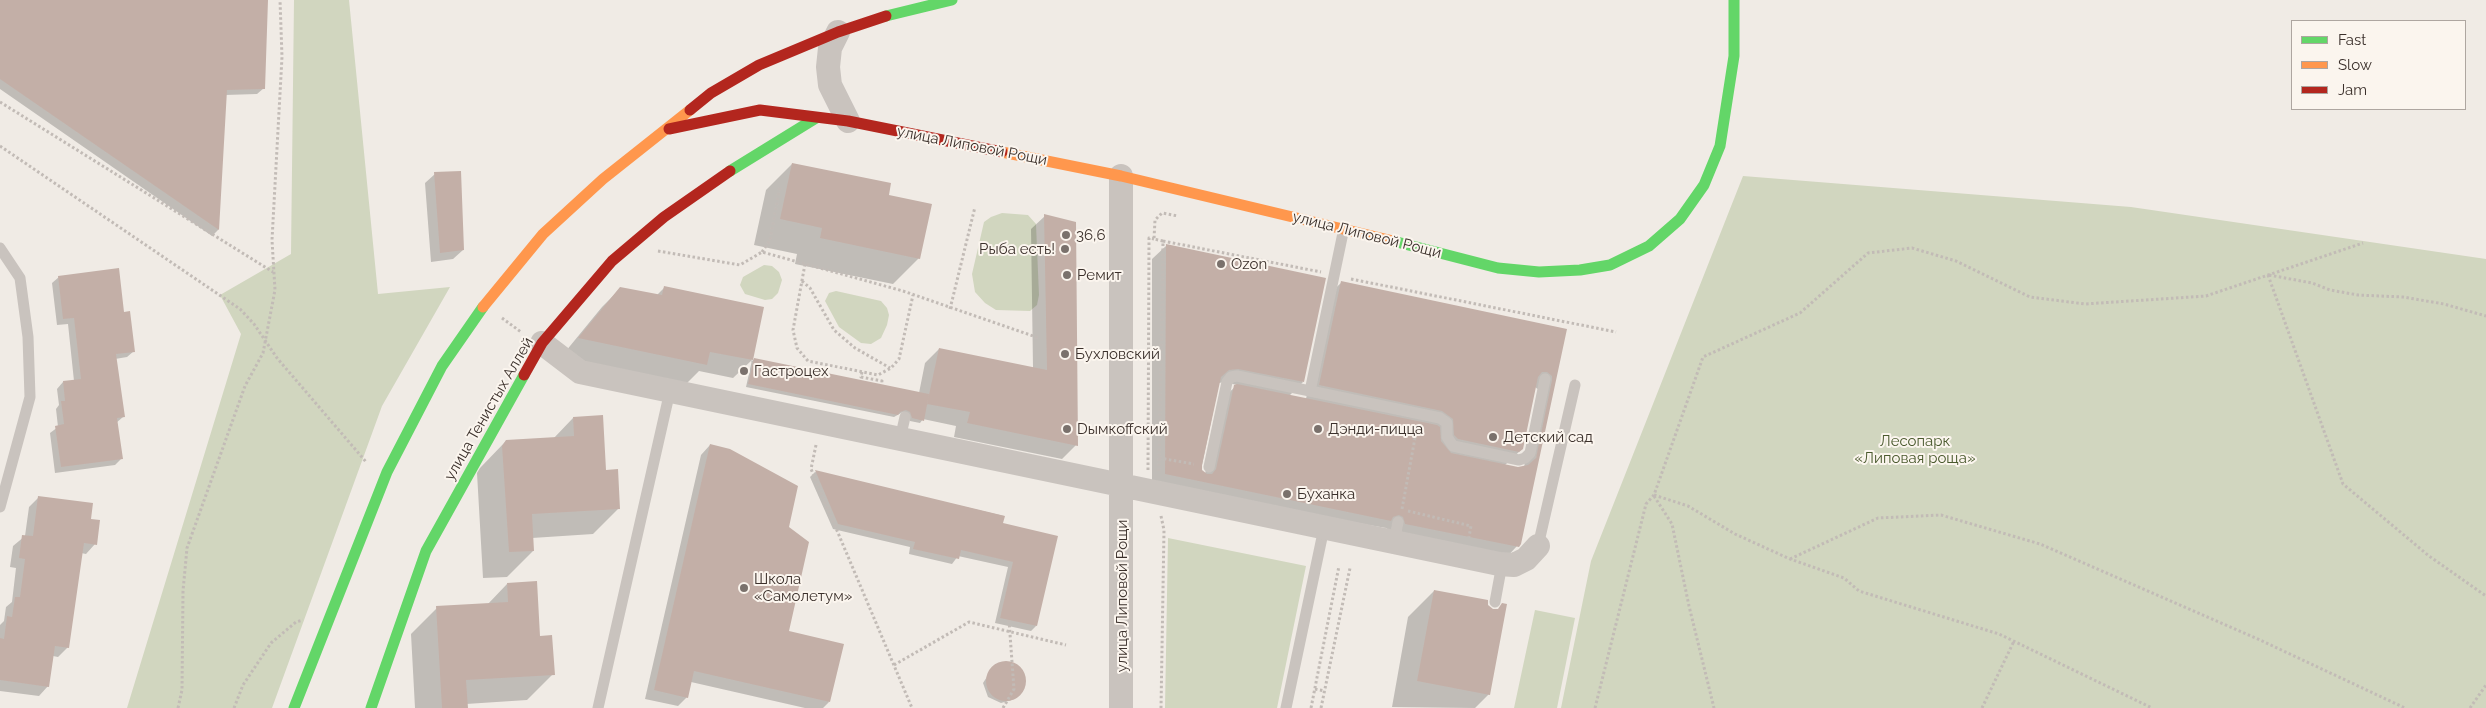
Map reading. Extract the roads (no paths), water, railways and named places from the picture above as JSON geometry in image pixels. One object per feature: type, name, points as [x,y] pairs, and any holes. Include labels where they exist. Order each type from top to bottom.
[{"type":"street","points":[[294,708],[387,472],[447,358],[495,290],[543,234],[603,179],[669,129],[711,93],[759,65],[838,32],[894,13],[952,0]]},
{"type":"street","name":"улица Липовой Рощи","points":[[669,129],[760,110],[848,121],[1121,176],[1344,228],[1498,268],[1539,272],[1580,270],[1610,265],[1649,246],[1680,219],[1704,185],[1720,146],[1734,56],[1734,0]]},
{"type":"street","points":[[838,32],[830,48],[828,67],[830,85],[848,121]]},
{"type":"street","name":"улица Тенистых Аллей","points":[[371,708],[426,551],[542,343],[612,261],[641,236],[709,184],[816,118]]},
{"type":"street","name":"улица Липовой Рощи","points":[[1121,176],[1121,708]]},
{"type":"street","points":[[542,343],[580,372],[670,391],[903,428],[1122,485],[1324,528],[1396,532],[1502,564],[1514,565],[1526,559],[1538,546]]},
{"type":"lane","points":[[1310,391],[1344,228]]},
{"type":"lane","points":[[0,248],[20,278],[28,337],[30,397],[0,507]]},
{"type":"lane","points":[[1209,467],[1227,382],[1231,377],[1238,376],[1440,418],[1447,423],[1447,437],[1452,446],[1519,460],[1525,458],[1530,453],[1545,379]]},
{"type":"lane","points":[[1538,546],[1575,385]]},
{"type":"lane","points":[[598,708],[670,391]]},
{"type":"lane","points":[[1286,708],[1324,528]]},
{"type":"lane","points":[[1495,602],[1502,564]]},
{"type":"place","name":"36,6","points":[[1066,235]]},
{"type":"place","name":"Рыба есть!","points":[[1065,249]]},
{"type":"place","name":"Ozon","points":[[1221,264]]},
{"type":"place","name":"Ремит","points":[[1067,275]]},
{"type":"place","name":"Бухловский","points":[[1065,354]]},
{"type":"place","name":"Гастроцех","points":[[744,371]]},
{"type":"place","name":"Dымкoffский","points":[[1067,429]]},
{"type":"place","name":"Дэнди-пицца","points":[[1318,429]]},
{"type":"place","name":"Детский сад","points":[[1493,437]]},
{"type":"place","name":"Буханка","points":[[1287,494]]},
{"type":"place","name":"Школа «Самолетум»","points":[[744,588]]},
{"type":"park label","name":"Лесопарк «Липовая роща»","points":[[1915,450]]}]
